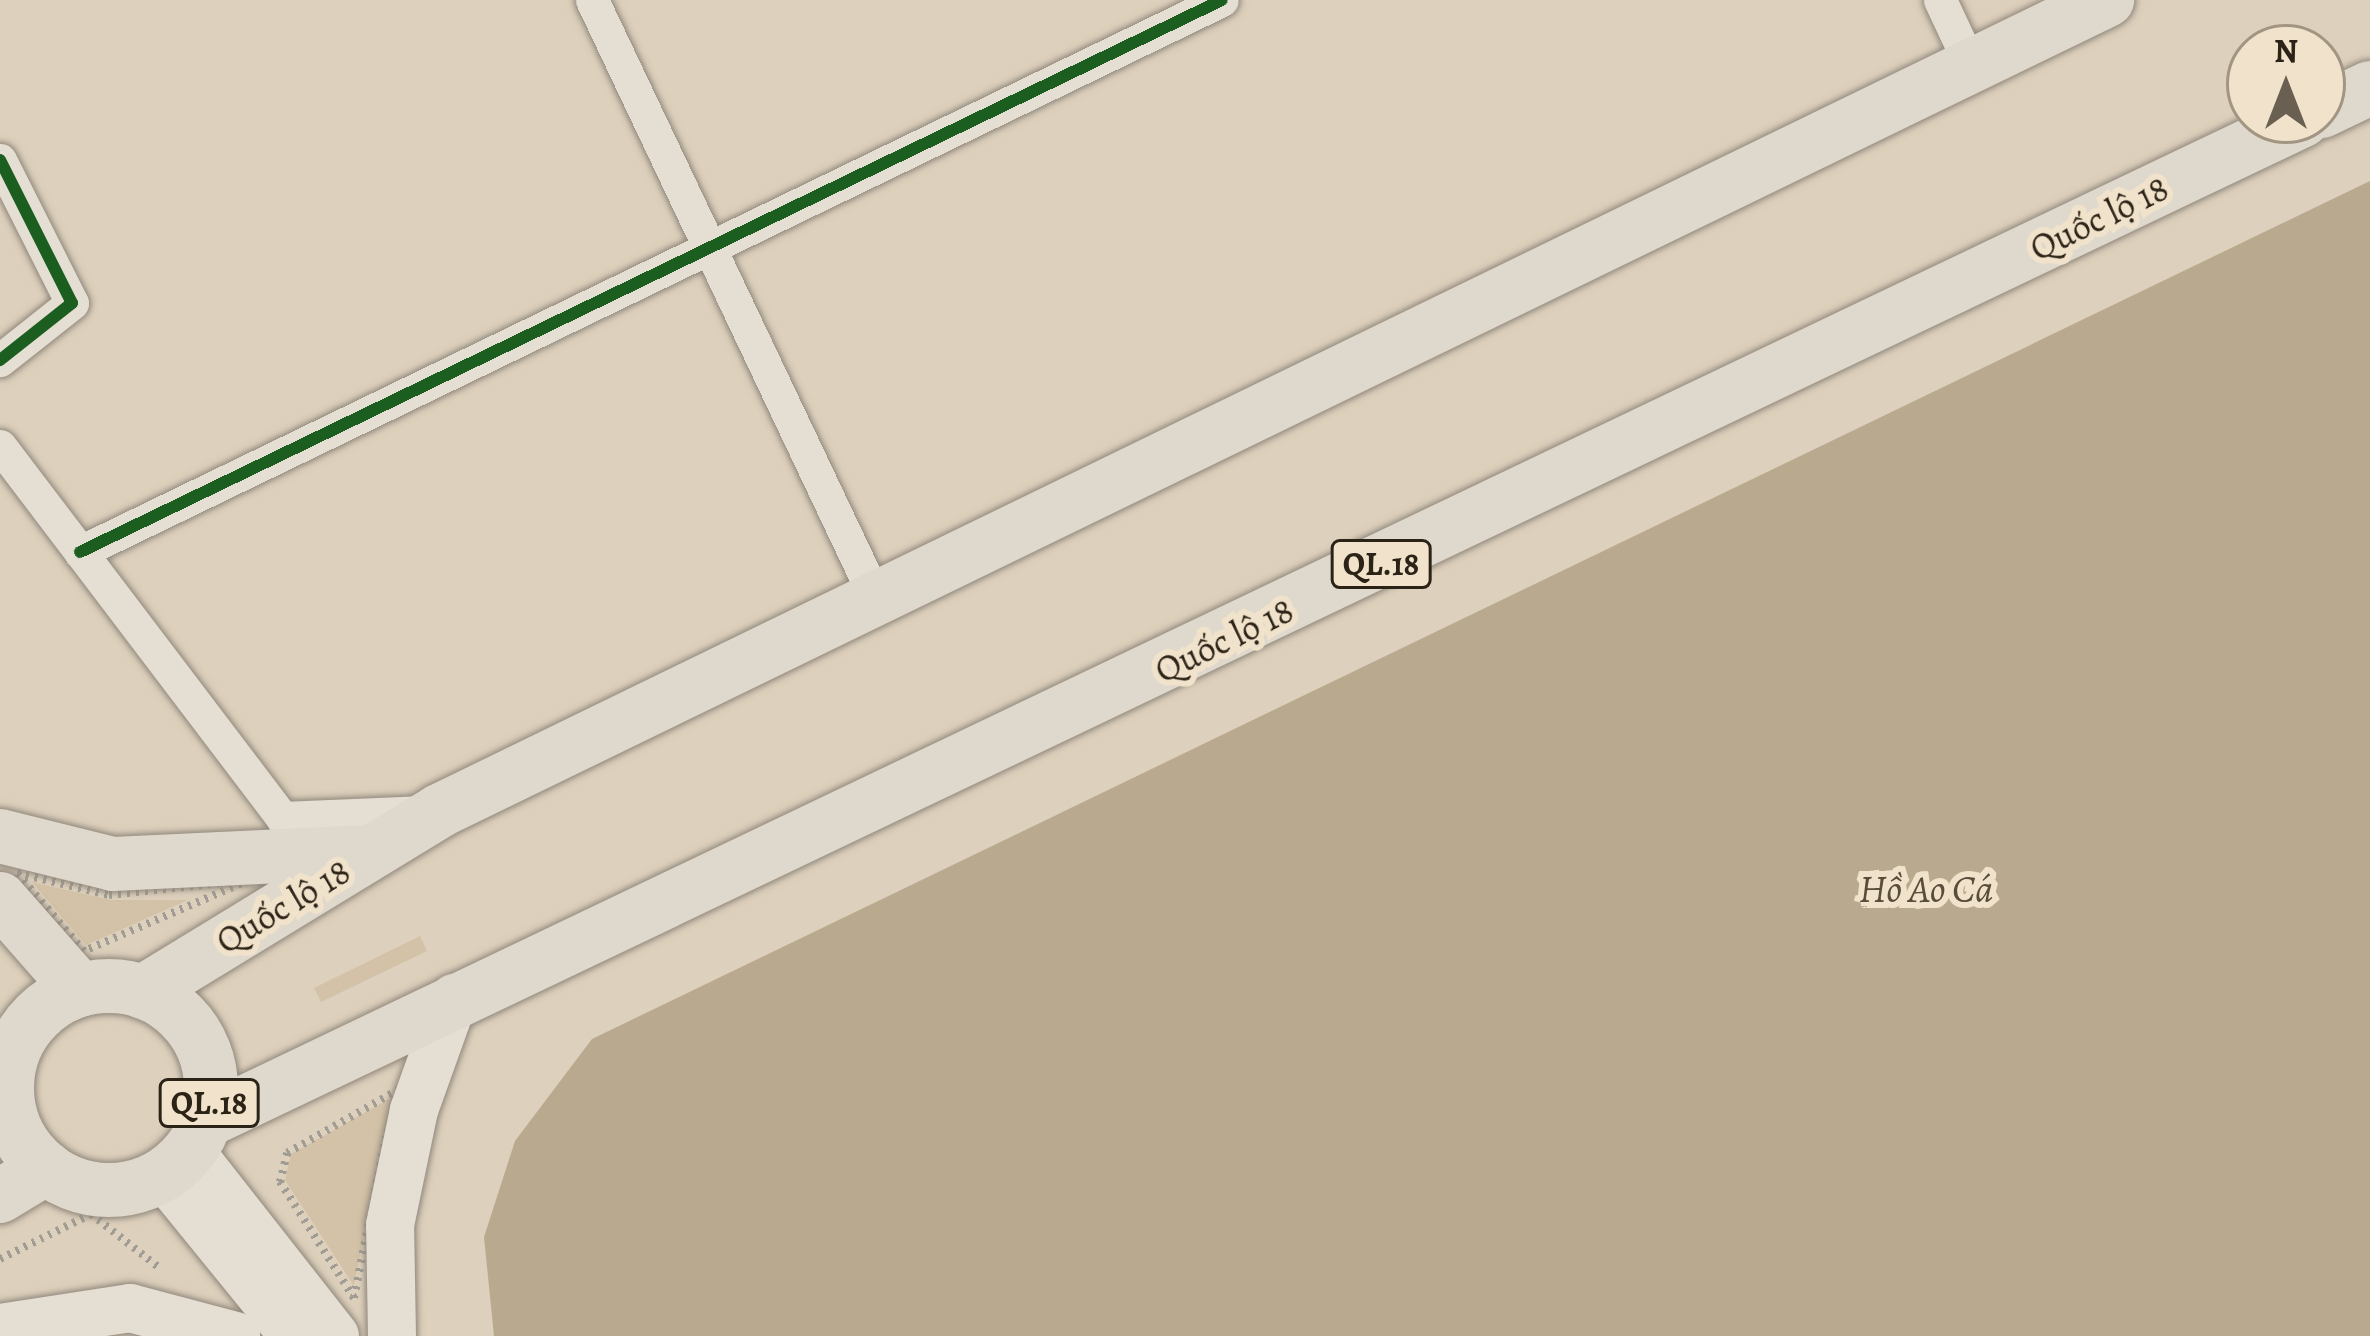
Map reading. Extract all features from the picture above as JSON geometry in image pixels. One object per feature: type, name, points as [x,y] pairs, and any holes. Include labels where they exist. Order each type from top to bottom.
[{"type":"main road","name":"Quốc lộ 18","points":[[142,992],[439,812],[878,603],[2107,0]]},
{"type":"main road","name":"Quốc lộ 18","points":[[186,1149],[454,998],[742,872],[2253,144]]},
{"type":"main road","points":[[0,836],[113,864],[373,851]]},
{"type":"main road","points":[[0,899],[80,990]]},
{"type":"main road","points":[[0,1196],[46,1168],[14,1126],[6,1055],[31,1021],[80,990],[142,992]]},
{"type":"main road","name":"QL.18","points":[[46,1168],[103,1190],[186,1149],[207,1059],[171,1006],[142,992]]},
{"type":"main road","points":[[392,1336],[390,1225],[414,1111],[454,998]]},
{"type":"main road","points":[[186,1149],[294,1336]]},
{"type":"main road","points":[[186,1149],[335,1336]]},
{"type":"main road","points":[[0,1328],[130,1308],[236,1336]]},
{"type":"street","points":[[592,0],[878,603]]},
{"type":"street","points":[[80,552],[708,243],[1222,0]]},
{"type":"street","points":[[1940,0],[1970,64]]},
{"type":"street","points":[[0,160],[72,303],[0,360]]},
{"type":"street","points":[[0,446],[282,818],[439,812]]},
{"type":"path","points":[[404,1087],[354,1298],[280,1182],[287,1153],[404,1087]]},
{"type":"shaded area","points":[[32,882],[110,900],[188,900],[86,945]]},
{"type":"shaded area","points":[[420,936],[427,951],[321,1002],[314,988]]},
{"type":"shaded area","points":[[398,1094],[383,1136],[354,1286],[285,1180],[291,1154]]},
{"type":"water","name":"Hồ Ao Cá","points":[[2370,181],[2370,1336],[494,1336],[484,1237],[515,1141],[592,1039]]},
{"type":"cycle path","points":[[80,552],[1222,0]]},
{"type":"cycle path","points":[[0,160],[72,303],[0,360]]}]
